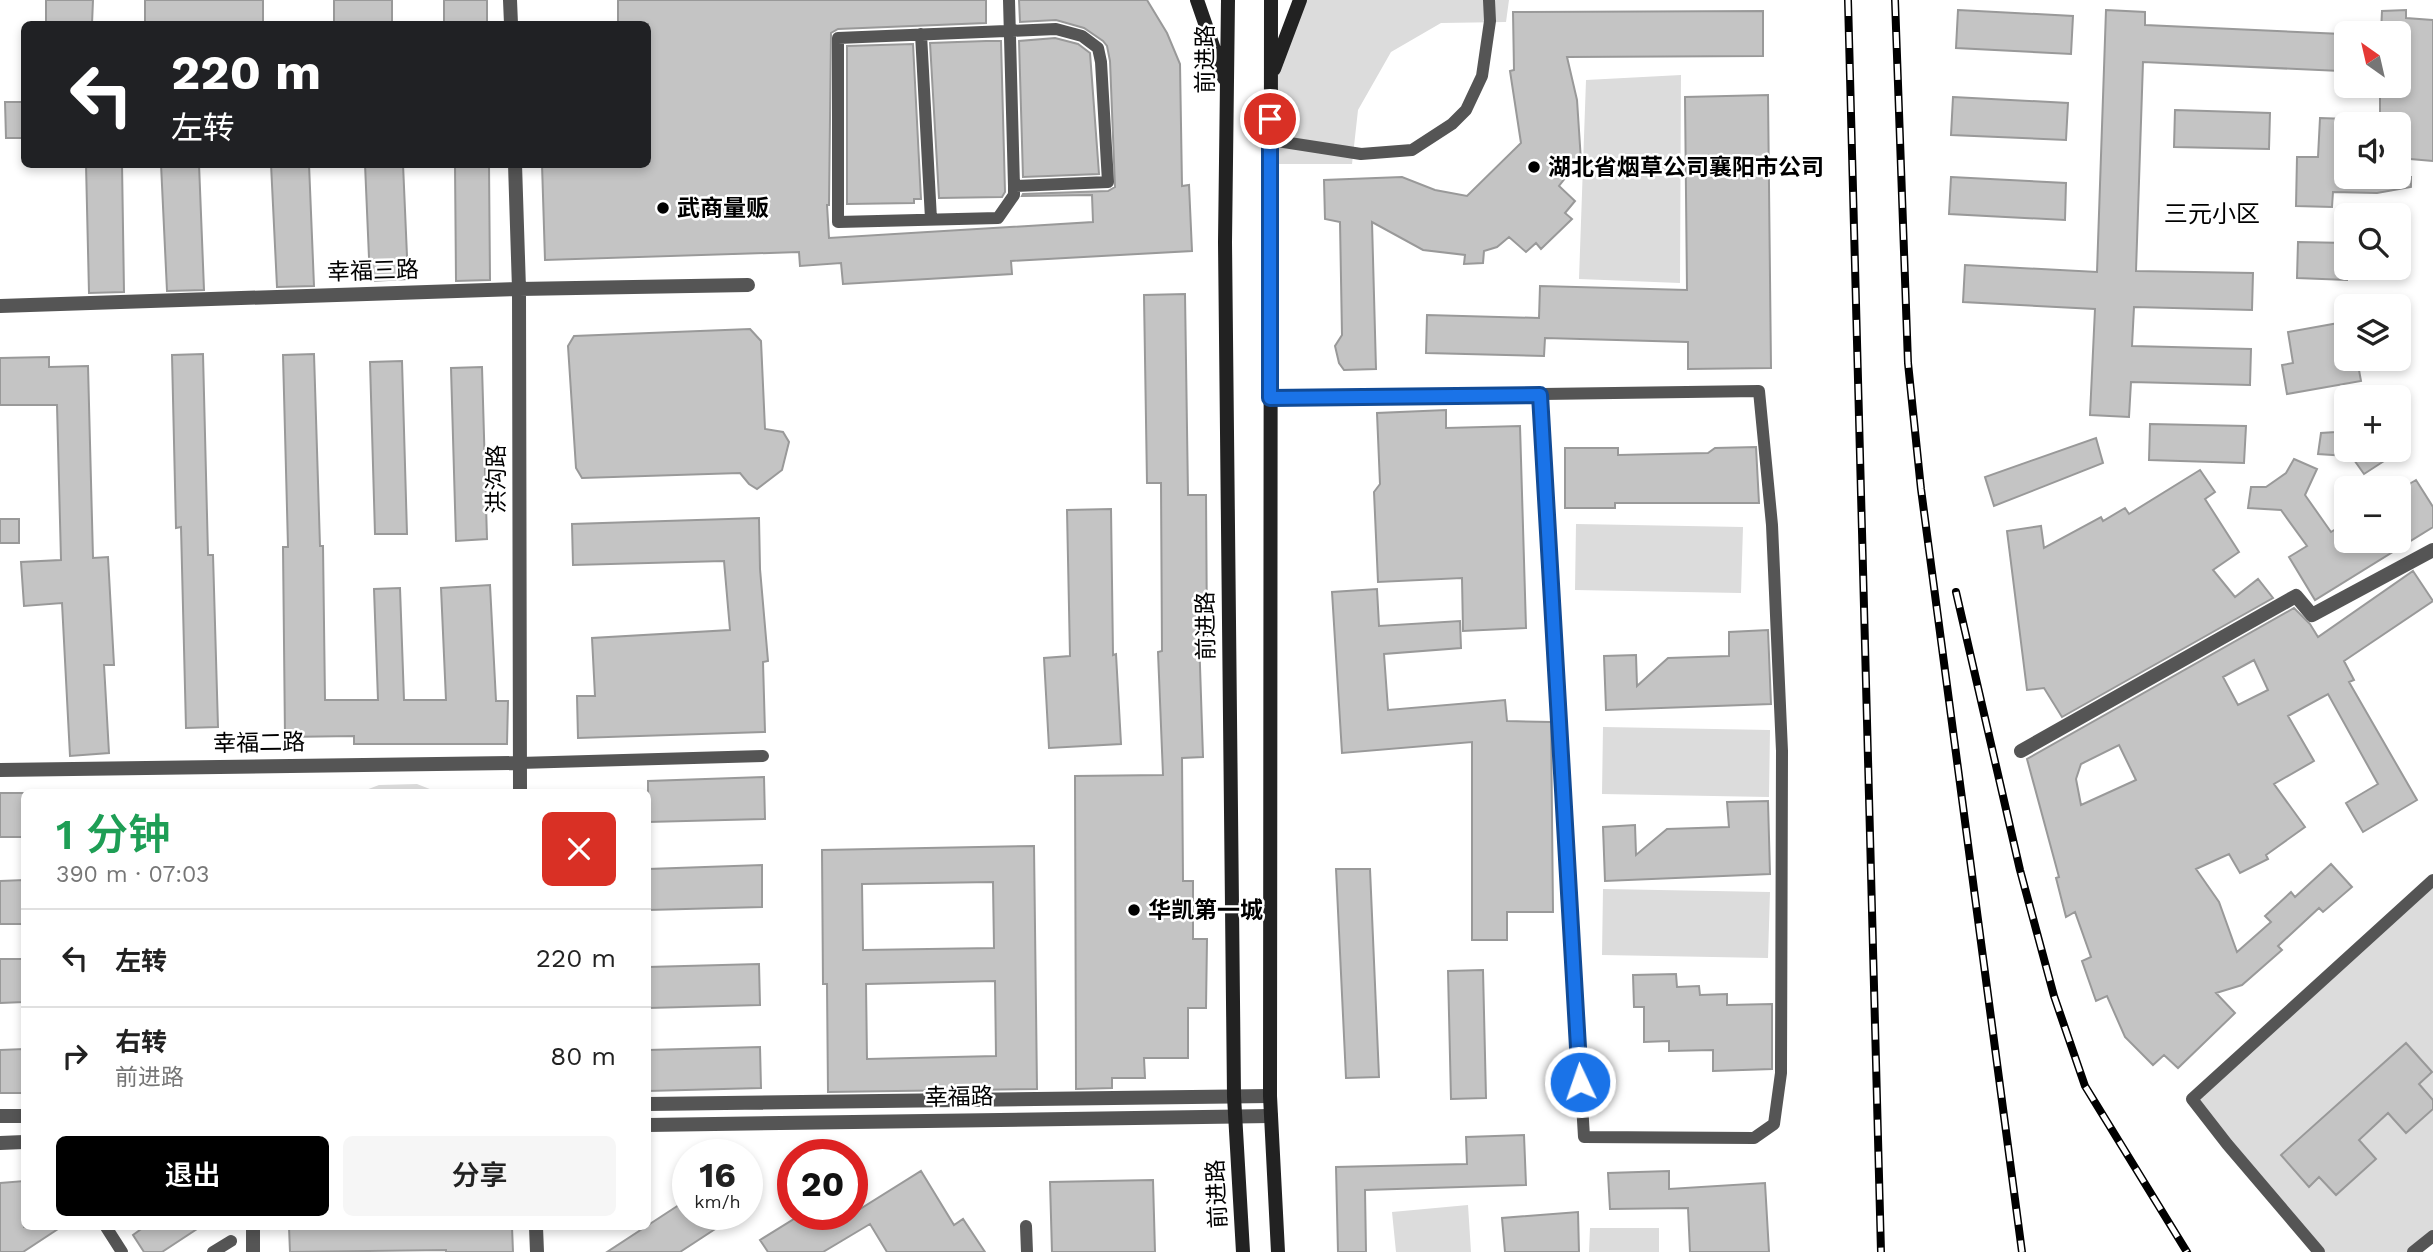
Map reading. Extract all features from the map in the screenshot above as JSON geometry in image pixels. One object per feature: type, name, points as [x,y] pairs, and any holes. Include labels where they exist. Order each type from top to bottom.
[{"type":"main road","points":[[1197,0],[1228,90]]},
{"type":"main road","name":"前进路","points":[[1228,0],[1225,242],[1234,1096],[1243,1252]]},
{"type":"main road","points":[[1270,0],[1270,1096],[1278,1252]]},
{"type":"main road","points":[[1270,76],[1300,0]]},
{"type":"street","points":[[510,0],[511,21]]},
{"type":"street","name":"洪沟路","points":[[515,168],[519,289],[520,789]]},
{"type":"street","name":"幸福三路","points":[[0,306],[519,289],[748,285]]},
{"type":"street","points":[[2021,751],[2296,596],[2312,615],[2432,554]]},
{"type":"street","name":"幸福二路","points":[[0,770],[519,763]]},
{"type":"street","name":"幸福路","points":[[651,1104],[1270,1096]]},
{"type":"street","points":[[0,1116],[21,1116]]},
{"type":"street","name":"幸福路","points":[[651,1125],[1271,1116]]},
{"type":"street","points":[[0,1143],[21,1142]]},
{"type":"street","points":[[253,1230],[253,1252]]},
{"type":"street","points":[[536,1230],[537,1252]]},
{"type":"lane","points":[[1009,0],[1010,30],[1014,195],[998,218],[838,222],[838,38],[1010,30],[1056,29],[1082,36],[1098,48],[1108,182],[1014,186]]},
{"type":"lane","points":[[1270,140],[1361,154],[1412,150],[1452,124],[1466,110],[1482,76],[1490,21],[1489,0]]},
{"type":"lane","points":[[921,34],[931,219]]},
{"type":"lane","points":[[1270,398],[1759,391],[1772,525],[1782,751],[1781,1073],[1773,1124],[1754,1138],[1584,1137],[1540,395]]},
{"type":"lane","points":[[519,763],[763,756]]},
{"type":"lane","points":[[2319,1252],[2227,1144],[2192,1098],[2433,880]]},
{"type":"lane","points":[[1026,1226],[1027,1252]]},
{"type":"lane","points":[[108,1230],[122,1252]]},
{"type":"lane","points":[[2413,1252],[2433,1236]]},
{"type":"lane","points":[[213,1252],[231,1241]]},
{"type":"shaded area","points":[[1300,0],[1509,0],[1506,22],[1441,23],[1391,52],[1358,110],[1352,164],[1270,164],[1270,76]]},
{"type":"shaded area","points":[[1681,75],[1680,283],[1579,279],[1586,80]]},
{"type":"shaded area","points":[[1576,524],[1743,527],[1741,593],[1575,590]]},
{"type":"shaded area","points":[[1603,727],[1770,730],[1769,797],[1602,794]]},
{"type":"shaded area","points":[[417,784],[430,789],[368,789],[379,785]]},
{"type":"shaded area","points":[[2433,880],[2433,1236],[2413,1252],[2319,1252],[2192,1099]]},
{"type":"shaded area","points":[[1603,889],[1770,892],[1768,958],[1602,955]]},
{"type":"shaded area","points":[[1468,1205],[1471,1252],[1396,1252],[1392,1212]]},
{"type":"shaded area","points":[[1590,1228],[1659,1228],[1659,1252],[1589,1252]]},
{"type":"building","points":[[46,0],[93,0],[92,21],[46,21]]},
{"type":"building","points":[[145,0],[263,0],[263,21],[145,21]]},
{"type":"building","points":[[334,0],[392,0],[392,21],[334,21]]},
{"type":"building","points":[[444,0],[487,0],[487,21],[444,21]]},
{"type":"building","points":[[618,0],[986,0],[986,23],[838,29],[831,33],[827,205],[829,238],[1093,222],[1092,195],[1022,196],[1108,191],[1115,187],[1110,61],[1107,46],[1084,28],[1056,20],[1020,22],[1019,0],[1147,0],[1167,33],[1180,64],[1182,186],[1189,185],[1192,251],[1011,261],[1012,274],[843,284],[841,263],[800,266],[799,252],[545,260],[542,168],[651,168],[651,21],[618,21]]},
{"type":"building","points":[[1958,10],[2073,16],[2071,54],[1956,48]]},
{"type":"building","points":[[2106,10],[2145,12],[2145,25],[2334,34],[2334,71],[2143,62],[2136,271],[2253,273],[2252,310],[2134,307],[2132,346],[2251,349],[2250,385],[2131,382],[2129,417],[2090,415],[2095,309],[1963,302],[1965,265],[2097,272]]},
{"type":"building","points":[[2406,10],[2406,18],[2433,20],[2433,161],[2411,159],[2411,112],[2380,112],[2380,98],[2412,98],[2412,21],[2382,21],[2382,11]]},
{"type":"building","points":[[1763,11],[1763,56],[1567,57],[1577,100],[1581,161],[1571,161],[1569,173],[1559,186],[1575,201],[1565,213],[1572,219],[1541,249],[1536,243],[1526,252],[1509,237],[1497,247],[1484,251],[1483,263],[1464,264],[1465,255],[1423,250],[1372,222],[1376,369],[1344,370],[1339,363],[1335,346],[1342,335],[1340,222],[1325,219],[1324,180],[1402,177],[1435,190],[1467,196],[1521,143],[1510,71],[1514,70],[1513,12]]},
{"type":"building","points":[[1055,38],[1078,44],[1090,53],[1099,174],[1023,177],[1019,41]]},
{"type":"building","points":[[1001,41],[1005,192],[1002,197],[939,198],[930,43]]},
{"type":"building","points":[[913,44],[921,199],[914,199],[914,203],[847,204],[847,46]]},
{"type":"building","points":[[1768,95],[1771,368],[1688,369],[1688,342],[1545,338],[1544,356],[1426,353],[1427,315],[1539,318],[1540,286],[1687,290],[1685,97]]},
{"type":"building","points":[[1953,97],[2068,103],[2066,140],[1951,135]]},
{"type":"building","points":[[5,102],[21,102],[21,138],[6,138]]},
{"type":"building","points":[[2175,110],[2270,113],[2269,149],[2174,147]]},
{"type":"building","points":[[2320,118],[2334,119],[2334,189],[2400,189],[2377,193],[2333,192],[2332,207],[2296,206],[2297,157],[2318,157]]},
{"type":"building","points":[[86,168],[122,168],[124,292],[89,293]]},
{"type":"building","points":[[161,168],[199,168],[204,290],[167,291]]},
{"type":"building","points":[[271,168],[309,168],[314,286],[277,287]]},
{"type":"building","points":[[365,168],[403,168],[408,279],[370,281]]},
{"type":"building","points":[[455,168],[489,168],[490,280],[456,281]]},
{"type":"building","points":[[1951,177],[2066,183],[2065,220],[1949,214]]},
{"type":"building","points":[[2298,242],[2334,243],[2334,279],[2297,278]]},
{"type":"building","name":"华凯第一城","points":[[1185,294],[1188,495],[1206,495],[1207,636],[1199,636],[1203,757],[1182,758],[1183,881],[1193,881],[1193,939],[1207,939],[1206,1008],[1188,1008],[1188,1058],[1144,1058],[1145,1078],[1112,1078],[1112,1088],[1076,1089],[1075,776],[1163,775],[1158,652],[1162,651],[1161,483],[1147,483],[1144,295]]},
{"type":"building","points":[[2334,324],[2334,371],[2359,371],[2361,381],[2287,394],[2282,365],[2293,363],[2288,332]]},
{"type":"building","points":[[750,329],[761,341],[765,429],[783,432],[789,442],[782,470],[757,489],[740,473],[582,478],[576,468],[568,346],[574,336]]},
{"type":"building","points":[[203,354],[208,555],[213,555],[218,727],[186,728],[181,527],[176,528],[172,355]]},
{"type":"building","points":[[314,354],[320,546],[323,546],[325,700],[378,700],[374,589],[400,588],[404,700],[446,700],[441,588],[490,585],[496,701],[508,701],[507,744],[354,744],[354,736],[285,737],[283,547],[288,547],[283,355]]},
{"type":"building","points":[[49,357],[49,367],[88,366],[93,558],[108,557],[114,665],[104,665],[109,753],[70,756],[62,603],[24,606],[21,562],[61,560],[57,405],[0,405],[0,358]]},
{"type":"building","points":[[402,361],[407,534],[375,534],[370,362]]},
{"type":"building","points":[[482,367],[487,539],[456,541],[451,368]]},
{"type":"building","points":[[1446,410],[1446,428],[1520,426],[1526,628],[1463,631],[1462,578],[1378,582],[1374,492],[1380,484],[1377,413]]},
{"type":"building","points":[[2150,424],[2246,426],[2244,463],[2149,460]]},
{"type":"building","points":[[2334,432],[2334,455],[2318,454],[2321,433]]},
{"type":"building","points":[[2096,438],[2103,463],[1994,506],[1985,477]]},
{"type":"building","points":[[1756,447],[1759,503],[1615,503],[1615,508],[1565,508],[1565,448],[1618,448],[1618,455],[1708,453],[1715,448]]},
{"type":"building","points":[[2294,459],[2317,469],[2305,495],[2331,532],[2334,530],[2334,553],[2391,553],[2315,600],[2289,557],[2307,546],[2281,510],[2248,508],[2251,487],[2266,487],[2286,473]]},
{"type":"building","points":[[2356,462],[2382,462],[2364,474]]},
{"type":"building","points":[[2200,470],[2215,492],[2205,499],[2239,552],[2213,570],[2235,597],[2258,579],[2273,598],[2062,717],[2044,688],[2027,690],[2007,531],[2041,526],[2044,548],[2101,517],[2103,521],[2125,508],[2129,514]]},
{"type":"building","points":[[2416,480],[2433,507],[2433,527],[2411,541],[2411,483]]},
{"type":"building","points":[[1111,509],[1113,655],[1116,654],[1121,744],[1049,748],[1044,658],[1070,656],[1067,510]]},
{"type":"building","points":[[759,518],[760,569],[768,661],[763,662],[765,732],[578,738],[577,696],[595,696],[592,638],[730,630],[724,561],[573,565],[572,524]]},
{"type":"building","points":[[0,519],[19,519],[19,543],[0,543]]},
{"type":"building","points":[[2413,571],[2433,601],[2344,661],[2354,680],[2349,682],[2417,800],[2363,832],[2346,803],[2378,784],[2328,694],[2288,716],[2314,761],[2274,784],[2305,827],[2266,855],[2268,859],[2240,873],[2229,854],[2196,869],[2219,902],[2237,952],[2271,922],[2265,916],[2291,892],[2295,897],[2331,864],[2352,887],[2323,912],[2319,908],[2278,946],[2282,950],[2242,985],[2216,993],[2235,1013],[2178,1068],[2164,1055],[2153,1065],[2125,1037],[2107,996],[2096,1001],[2082,961],[2091,957],[2075,912],[2066,917],[2056,878],[2059,877],[2027,759],[2294,608],[2310,624],[2318,637]],"holes":[[[2254,660],[2268,690],[2238,705],[2223,677]],[[2119,745],[2136,780],[2081,805],[2076,779],[2081,764]]]},
{"type":"building","points":[[1377,589],[1379,626],[1460,621],[1461,648],[1384,654],[1388,710],[1505,700],[1507,721],[1551,722],[1553,912],[1507,912],[1507,940],[1472,940],[1472,742],[1342,753],[1332,592]]},
{"type":"building","points":[[1768,630],[1771,704],[1606,710],[1604,656],[1636,655],[1637,686],[1668,658],[1729,656],[1729,632]]},
{"type":"building","points":[[764,777],[765,819],[651,822],[651,789],[648,789],[648,781]]},
{"type":"building","points":[[0,793],[21,793],[21,837],[0,837]]},
{"type":"building","points":[[1768,801],[1770,874],[1605,881],[1603,827],[1635,825],[1636,855],[1667,829],[1729,827],[1727,802]]},
{"type":"building","points":[[1034,846],[1037,1089],[828,1092],[827,984],[823,984],[822,850]],"holes":[[[993,882],[994,948],[863,950],[862,884]],[[995,981],[996,1056],[867,1059],[866,984]]]},
{"type":"building","points":[[762,865],[762,907],[651,910],[651,869]]},
{"type":"building","points":[[1336,869],[1370,869],[1379,1077],[1346,1078]]},
{"type":"building","points":[[21,880],[21,924],[0,924],[0,881]]},
{"type":"building","points":[[0,959],[21,959],[21,1002],[0,1003]]},
{"type":"building","points":[[759,964],[760,1005],[651,1008],[651,967]]},
{"type":"building","points":[[1483,970],[1486,1098],[1451,1099],[1448,971]]},
{"type":"building","points":[[1676,974],[1677,987],[1699,986],[1700,995],[1727,994],[1727,1005],[1772,1004],[1772,1069],[1713,1071],[1713,1050],[1669,1051],[1669,1041],[1644,1042],[1644,1007],[1634,1007],[1633,975]]},
{"type":"building","points":[[2406,1043],[2432,1072],[2419,1084],[2433,1100],[2433,1109],[2406,1133],[2388,1113],[2359,1140],[2376,1159],[2336,1195],[2319,1177],[2309,1187],[2281,1155]]},
{"type":"building","points":[[760,1047],[761,1088],[651,1091],[651,1050]]},
{"type":"building","points":[[21,1049],[21,1093],[0,1093],[0,1050]]},
{"type":"building","points":[[1524,1135],[1526,1185],[1365,1190],[1366,1252],[1338,1252],[1336,1167],[1467,1164],[1466,1137]]},
{"type":"building","points":[[921,1171],[954,1225],[963,1219],[985,1252],[887,1252],[870,1224],[868,1225],[868,1204]]},
{"type":"building","points":[[1669,1171],[1669,1189],[1765,1183],[1769,1252],[1690,1252],[1688,1208],[1610,1209],[1608,1173]]},
{"type":"building","points":[[1153,1180],[1155,1252],[1052,1252],[1050,1182]]},
{"type":"building","points":[[21,1181],[21,1230],[56,1230],[23,1252],[0,1252],[0,1183]]},
{"type":"building","points":[[672,1209],[672,1230],[714,1230],[680,1252],[607,1252],[641,1230],[651,1230],[651,1223]]},
{"type":"building","points":[[1578,1212],[1579,1252],[1505,1252],[1502,1218]]},
{"type":"building","points":[[777,1229],[860,1230],[823,1252],[768,1252],[760,1240]]},
{"type":"building","points":[[140,1230],[195,1230],[162,1252],[144,1252],[133,1235]]},
{"type":"building","points":[[289,1230],[512,1230],[513,1252],[290,1252]]},
{"type":"railway","points":[[1848,0],[1881,1252]]},
{"type":"railway","points":[[1895,0],[1908,363],[1921,489],[2022,1252]]},
{"type":"railway","points":[[1956,592],[2020,870],[2054,996],[2085,1086],[2187,1252]]},
{"type":"place","name":"湖北省烟草公司襄阳市公司","points":[[1534,167]]},
{"type":"place","name":"武商量贩","points":[[663,208]]},
{"type":"place","name":"华凯第一城","points":[[1134,910]]},
{"type":"district","name":"三元小区","points":[[2212,214]]},
{"type":"route","points":[[1270,119],[1270,398],[1540,395],[1580,1082]]}]
